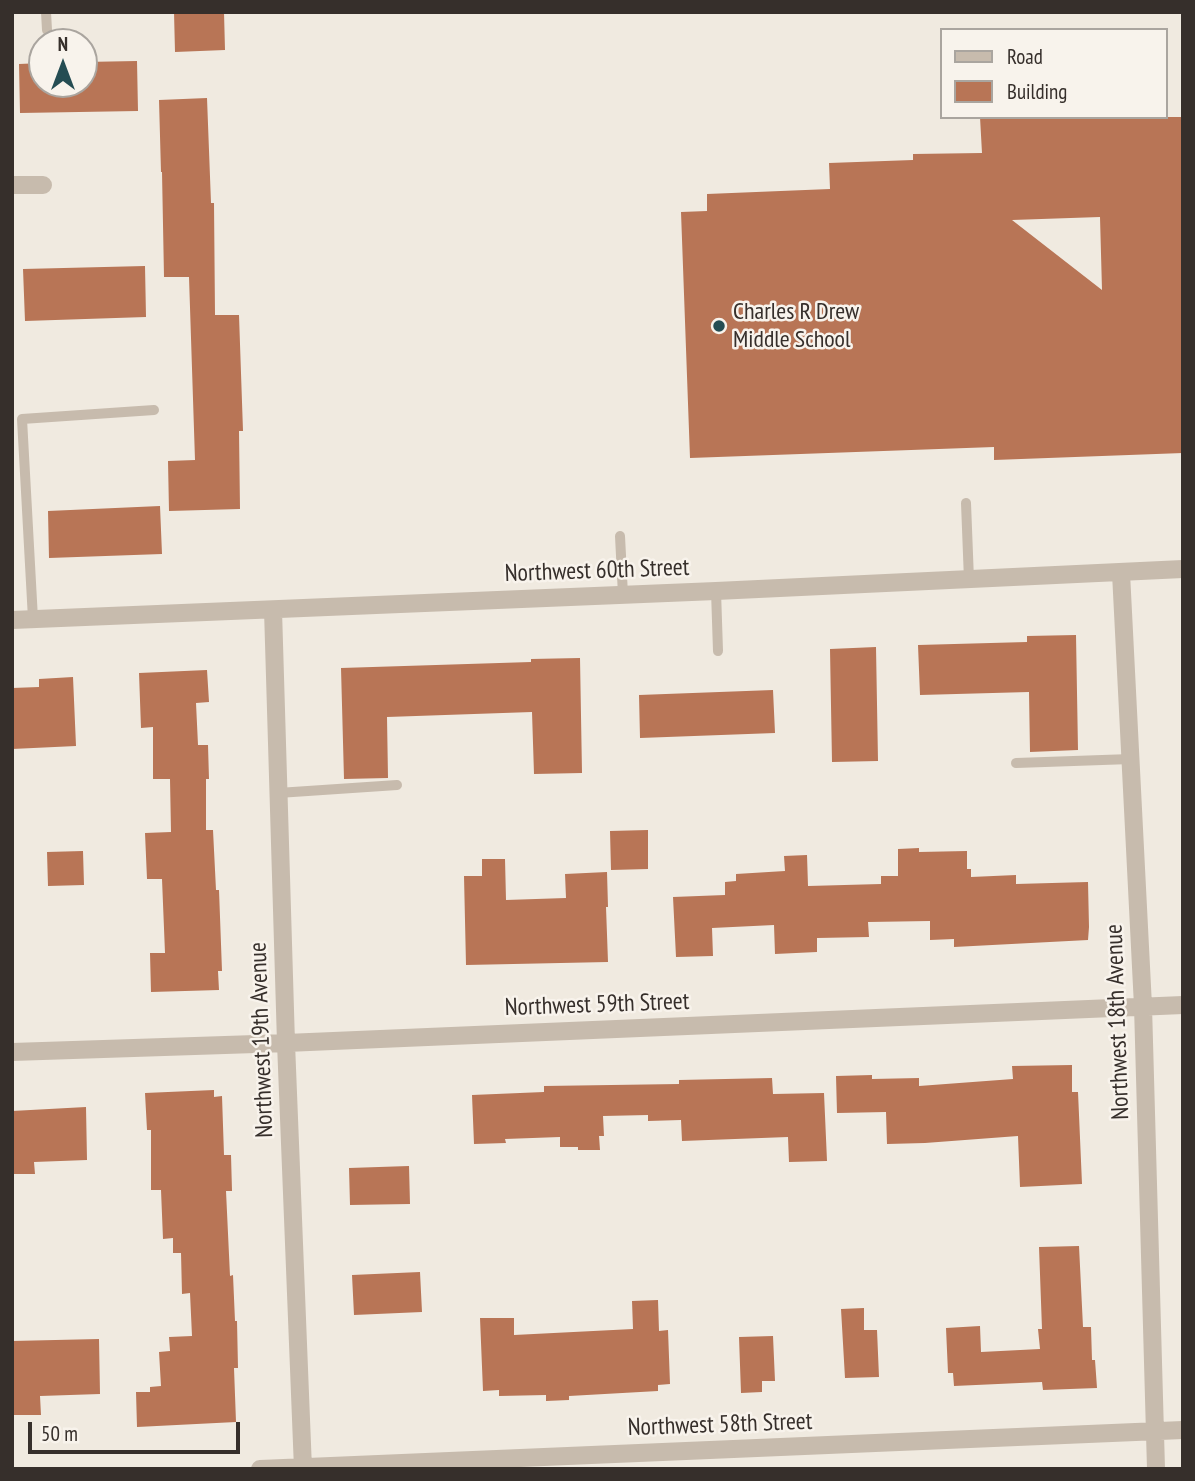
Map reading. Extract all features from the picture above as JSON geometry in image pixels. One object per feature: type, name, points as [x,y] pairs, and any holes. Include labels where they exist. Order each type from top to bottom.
[{"type":"street","points":[[12,185],[43,185]]},
{"type":"street","name":"Northwest 60th Street","points":[[12,620],[1183,569]]},
{"type":"street","name":"Northwest 18th Avenue","points":[[1121,573],[1143,1006],[1156,1469]]},
{"type":"street","name":"Northwest 19th Avenue","points":[[273,610],[286,1043],[303,1468]]},
{"type":"street","name":"Northwest 59th Street","points":[[12,1052],[1183,1005]]},
{"type":"street","name":"Northwest 58th Street","points":[[260,1469],[1183,1430]]},
{"type":"lane","points":[[33,619],[22,419],[154,410]]},
{"type":"lane","points":[[967,503],[970,580]]},
{"type":"lane","points":[[620,536],[623,595]]},
{"type":"lane","points":[[716,591],[718,652]]},
{"type":"lane","points":[[1016,763],[1131,759]]},
{"type":"lane","points":[[278,793],[397,785]]},
{"type":"building","points":[[174,12],[224,12],[225,50],[175,52]]},
{"type":"building","points":[[137,61],[138,111],[20,113],[19,64],[28,64],[28,98],[98,98],[98,62]]},
{"type":"building","points":[[207,98],[211,203],[214,203],[215,315],[239,315],[243,431],[239,431],[240,509],[169,511],[168,461],[195,460],[189,277],[164,277],[159,100]]},
{"type":"building","points":[[1183,117],[1183,453],[994,460],[994,447],[690,458],[681,212],[707,211],[707,194],[830,189],[829,163],[913,160],[913,154],[982,153],[980,119]],"holes":[[[1100,217],[1102,290],[1012,220]]]},
{"type":"building","points":[[145,266],[146,317],[25,321],[23,269]]},
{"type":"building","points":[[160,506],[162,554],[49,558],[48,511]]},
{"type":"building","points":[[1076,635],[1078,750],[1030,752],[1029,692],[920,695],[918,645],[1027,642],[1027,636]]},
{"type":"building","points":[[876,647],[878,761],[832,762],[830,649]]},
{"type":"building","points":[[580,658],[582,773],[534,774],[532,712],[387,717],[388,778],[344,779],[341,668]]},
{"type":"building","points":[[207,670],[209,702],[196,703],[198,745],[208,745],[206,830],[213,830],[216,890],[219,890],[222,971],[218,971],[219,990],[151,992],[150,953],[165,953],[162,879],[147,879],[145,833],[171,832],[170,779],[153,779],[153,727],[141,728],[139,673]]},
{"type":"building","points":[[73,677],[76,746],[12,749],[12,688],[39,687],[39,679]]},
{"type":"building","points":[[773,690],[775,733],[640,738],[639,695]]},
{"type":"building","points":[[648,830],[648,869],[611,870],[610,831]]},
{"type":"building","points":[[919,848],[919,852],[967,851],[967,869],[971,869],[971,877],[1016,875],[1016,884],[1088,882],[1088,940],[954,947],[954,939],[930,940],[930,921],[868,922],[869,937],[817,938],[817,952],[775,954],[774,925],[712,928],[713,956],[676,957],[673,897],[725,895],[725,882],[736,881],[736,874],[785,871],[784,856],[807,855],[808,886],[881,884],[881,876],[898,876],[898,849]]},
{"type":"building","points":[[83,851],[84,885],[48,886],[47,852]]},
{"type":"building","points":[[482,859],[505,859],[506,900],[566,898],[565,874],[607,872],[608,962],[466,965],[464,876],[482,876]]},
{"type":"building","points":[[1072,1065],[1072,1092],[1078,1092],[1082,1184],[1020,1187],[1018,1136],[887,1144],[886,1112],[837,1113],[836,1076],[872,1075],[872,1079],[919,1078],[919,1086],[1013,1079],[1012,1066]]},
{"type":"building","points":[[772,1078],[773,1094],[824,1093],[827,1161],[789,1162],[788,1137],[682,1141],[681,1120],[648,1121],[648,1115],[603,1116],[604,1136],[599,1136],[600,1150],[560,1147],[560,1137],[505,1139],[506,1143],[474,1144],[472,1095],[544,1092],[544,1086],[679,1084],[679,1080]]},
{"type":"building","points":[[214,1090],[214,1097],[222,1096],[224,1155],[231,1155],[232,1191],[226,1191],[230,1276],[233,1275],[237,1321],[238,1368],[234,1368],[236,1422],[137,1427],[136,1392],[150,1392],[150,1387],[161,1386],[159,1352],[170,1351],[169,1337],[192,1336],[190,1293],[182,1294],[181,1253],[173,1253],[173,1238],[163,1239],[161,1190],[151,1190],[151,1130],[147,1130],[145,1093]]},
{"type":"building","points":[[86,1107],[87,1160],[34,1162],[35,1174],[12,1174],[12,1111]]},
{"type":"building","points":[[409,1166],[410,1204],[350,1205],[349,1168]]},
{"type":"building","points":[[1079,1246],[1083,1327],[1091,1327],[1092,1360],[1095,1360],[1097,1388],[1043,1390],[1042,1382],[954,1386],[953,1373],[948,1373],[946,1328],[980,1326],[981,1352],[1040,1349],[1038,1329],[1042,1329],[1039,1247]]},
{"type":"building","points":[[420,1272],[422,1312],[354,1315],[352,1275]]},
{"type":"building","points":[[658,1300],[659,1331],[668,1330],[670,1384],[658,1385],[658,1391],[569,1396],[569,1400],[546,1401],[546,1395],[499,1396],[499,1390],[483,1391],[480,1318],[514,1318],[514,1335],[633,1329],[632,1301]]},
{"type":"building","points":[[864,1308],[864,1330],[877,1330],[879,1377],[845,1378],[841,1309]]},
{"type":"building","points":[[773,1336],[775,1381],[762,1381],[762,1392],[741,1393],[739,1337]]},
{"type":"building","points":[[99,1339],[100,1394],[40,1396],[41,1415],[12,1415],[12,1341]]},
{"type":"place","name":"Charles R Drew Middle School","points":[[719,326]]}]
